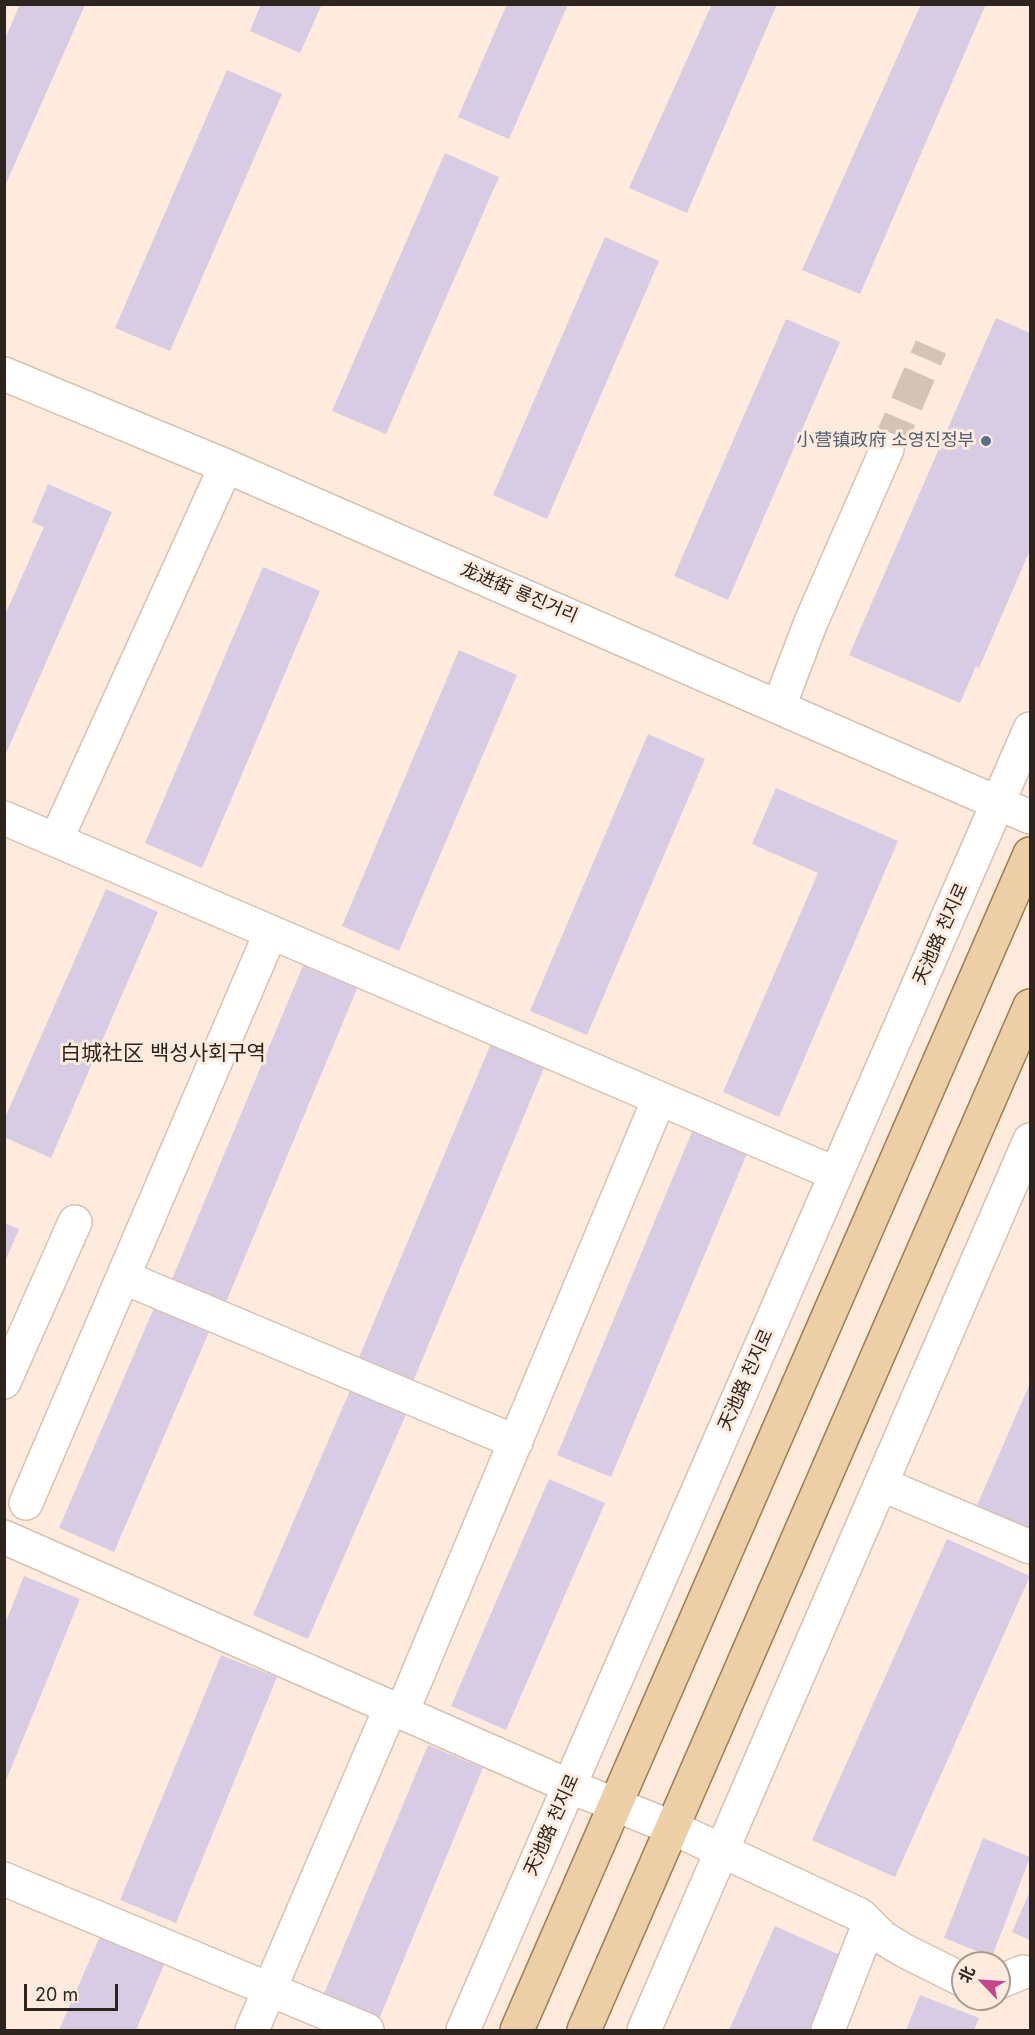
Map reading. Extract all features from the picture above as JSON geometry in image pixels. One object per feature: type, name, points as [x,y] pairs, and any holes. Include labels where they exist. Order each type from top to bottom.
[{"type":"main road","points":[[516,2031],[1030,854]]},
{"type":"main road","points":[[584,2031],[1030,1006]]},
{"type":"street","name":"龙进街 룡진거리","points":[[4,374],[225,466],[1030,817]]},
{"type":"street","points":[[779,706],[811,622],[887,449]]},
{"type":"street","points":[[56,840],[225,466]]},
{"type":"street","name":"天池路 천지로","points":[[463,2031],[1030,729]]},
{"type":"street","points":[[4,818],[836,1174]]},
{"type":"street","points":[[26,1503],[271,932]]},
{"type":"street","points":[[252,2031],[516,1442],[659,1099]]},
{"type":"street","points":[[644,2031],[1029,1146]]},
{"type":"street","points":[[4,1382],[75,1222]]},
{"type":"street","points":[[123,1277],[516,1442]]},
{"type":"street","points":[[881,1484],[1030,1547]]},
{"type":"street","points":[[4,1537],[569,1786],[673,1828],[860,1915],[882,1937],[951,1974]]},
{"type":"street","points":[[4,1880],[367,2031]]},
{"type":"street","points":[[828,2031],[869,1924]]},
{"type":"building","points":[[20,4],[85,5],[4,188],[4,41]]},
{"type":"building","points":[[261,4],[322,4],[300,53],[250,31]]},
{"type":"building","points":[[507,4],[568,4],[509,139],[458,117]]},
{"type":"building","points":[[712,4],[777,4],[687,213],[629,188]]},
{"type":"building","points":[[921,4],[986,4],[860,294],[802,270]]},
{"type":"building","points":[[227,70],[282,94],[170,351],[115,328]]},
{"type":"building","points":[[445,153],[499,177],[386,434],[332,411]]},
{"type":"building","points":[[605,237],[659,261],[547,519],[493,495]]},
{"type":"building","name":"小营镇政府 소영진정부","points":[[996,318],[1030,333],[1030,550],[979,668],[976,666],[960,703],[849,655]]},
{"type":"building","points":[[786,319],[840,342],[728,600],[674,576]]},
{"type":"building","points":[[48,484],[112,512],[4,758],[4,617],[44,527],[32,522]]},
{"type":"building","points":[[263,567],[320,591],[202,868],[145,843]]},
{"type":"building","points":[[459,650],[517,675],[399,951],[342,926]]},
{"type":"building","points":[[648,734],[705,759],[587,1035],[530,1011]]},
{"type":"building","points":[[776,788],[898,841],[779,1117],[723,1092],[818,873],[752,844]]},
{"type":"building","points":[[106,889],[158,912],[51,1158],[4,1137],[4,1120]]},
{"type":"building","points":[[307,956],[361,979],[224,1307],[170,1284]]},
{"type":"building","points":[[495,1034],[549,1056],[412,1384],[357,1362]]},
{"type":"building","points":[[694,1127],[749,1149],[611,1477],[557,1455]]},
{"type":"building","points":[[4,1223],[19,1229],[4,1264]]},
{"type":"building","points":[[157,1301],[212,1325],[114,1552],[59,1528]]},
{"type":"building","points":[[1030,1383],[1030,1530],[975,1510]]},
{"type":"building","points":[[351,1388],[407,1412],[308,1639],[253,1615]]},
{"type":"building","points":[[549,1479],[605,1503],[506,1730],[451,1706]]},
{"type":"building","points":[[947,1539],[1030,1576],[895,1877],[812,1840]]},
{"type":"building","points":[[24,1576],[80,1599],[5,1783],[5,1624]]},
{"type":"building","points":[[221,1655],[277,1677],[176,1923],[120,1900]]},
{"type":"building","points":[[428,1745],[483,1768],[379,2019],[323,1996]]},
{"type":"building","points":[[983,1838],[1030,1857],[994,1951],[977,1951],[944,1938]]},
{"type":"building","points":[[1030,1891],[1030,1940],[1012,1932]]},
{"type":"building","points":[[775,1926],[842,1956],[809,2030],[729,2030]]},
{"type":"building","points":[[102,1932],[166,1960],[136,2030],[59,2030]]},
{"type":"building","points":[[920,1995],[951,2007],[951,2011],[961,2011],[979,2018],[974,2030],[906,2030]]},
{"type":"tunnel","points":[[887,449],[931,347]]},
{"type":"place","name":"小营镇政府 소영진정부","points":[[986,441]]},
{"type":"district","name":"白城社区 백성사회구역","points":[[163,1054]]}]
